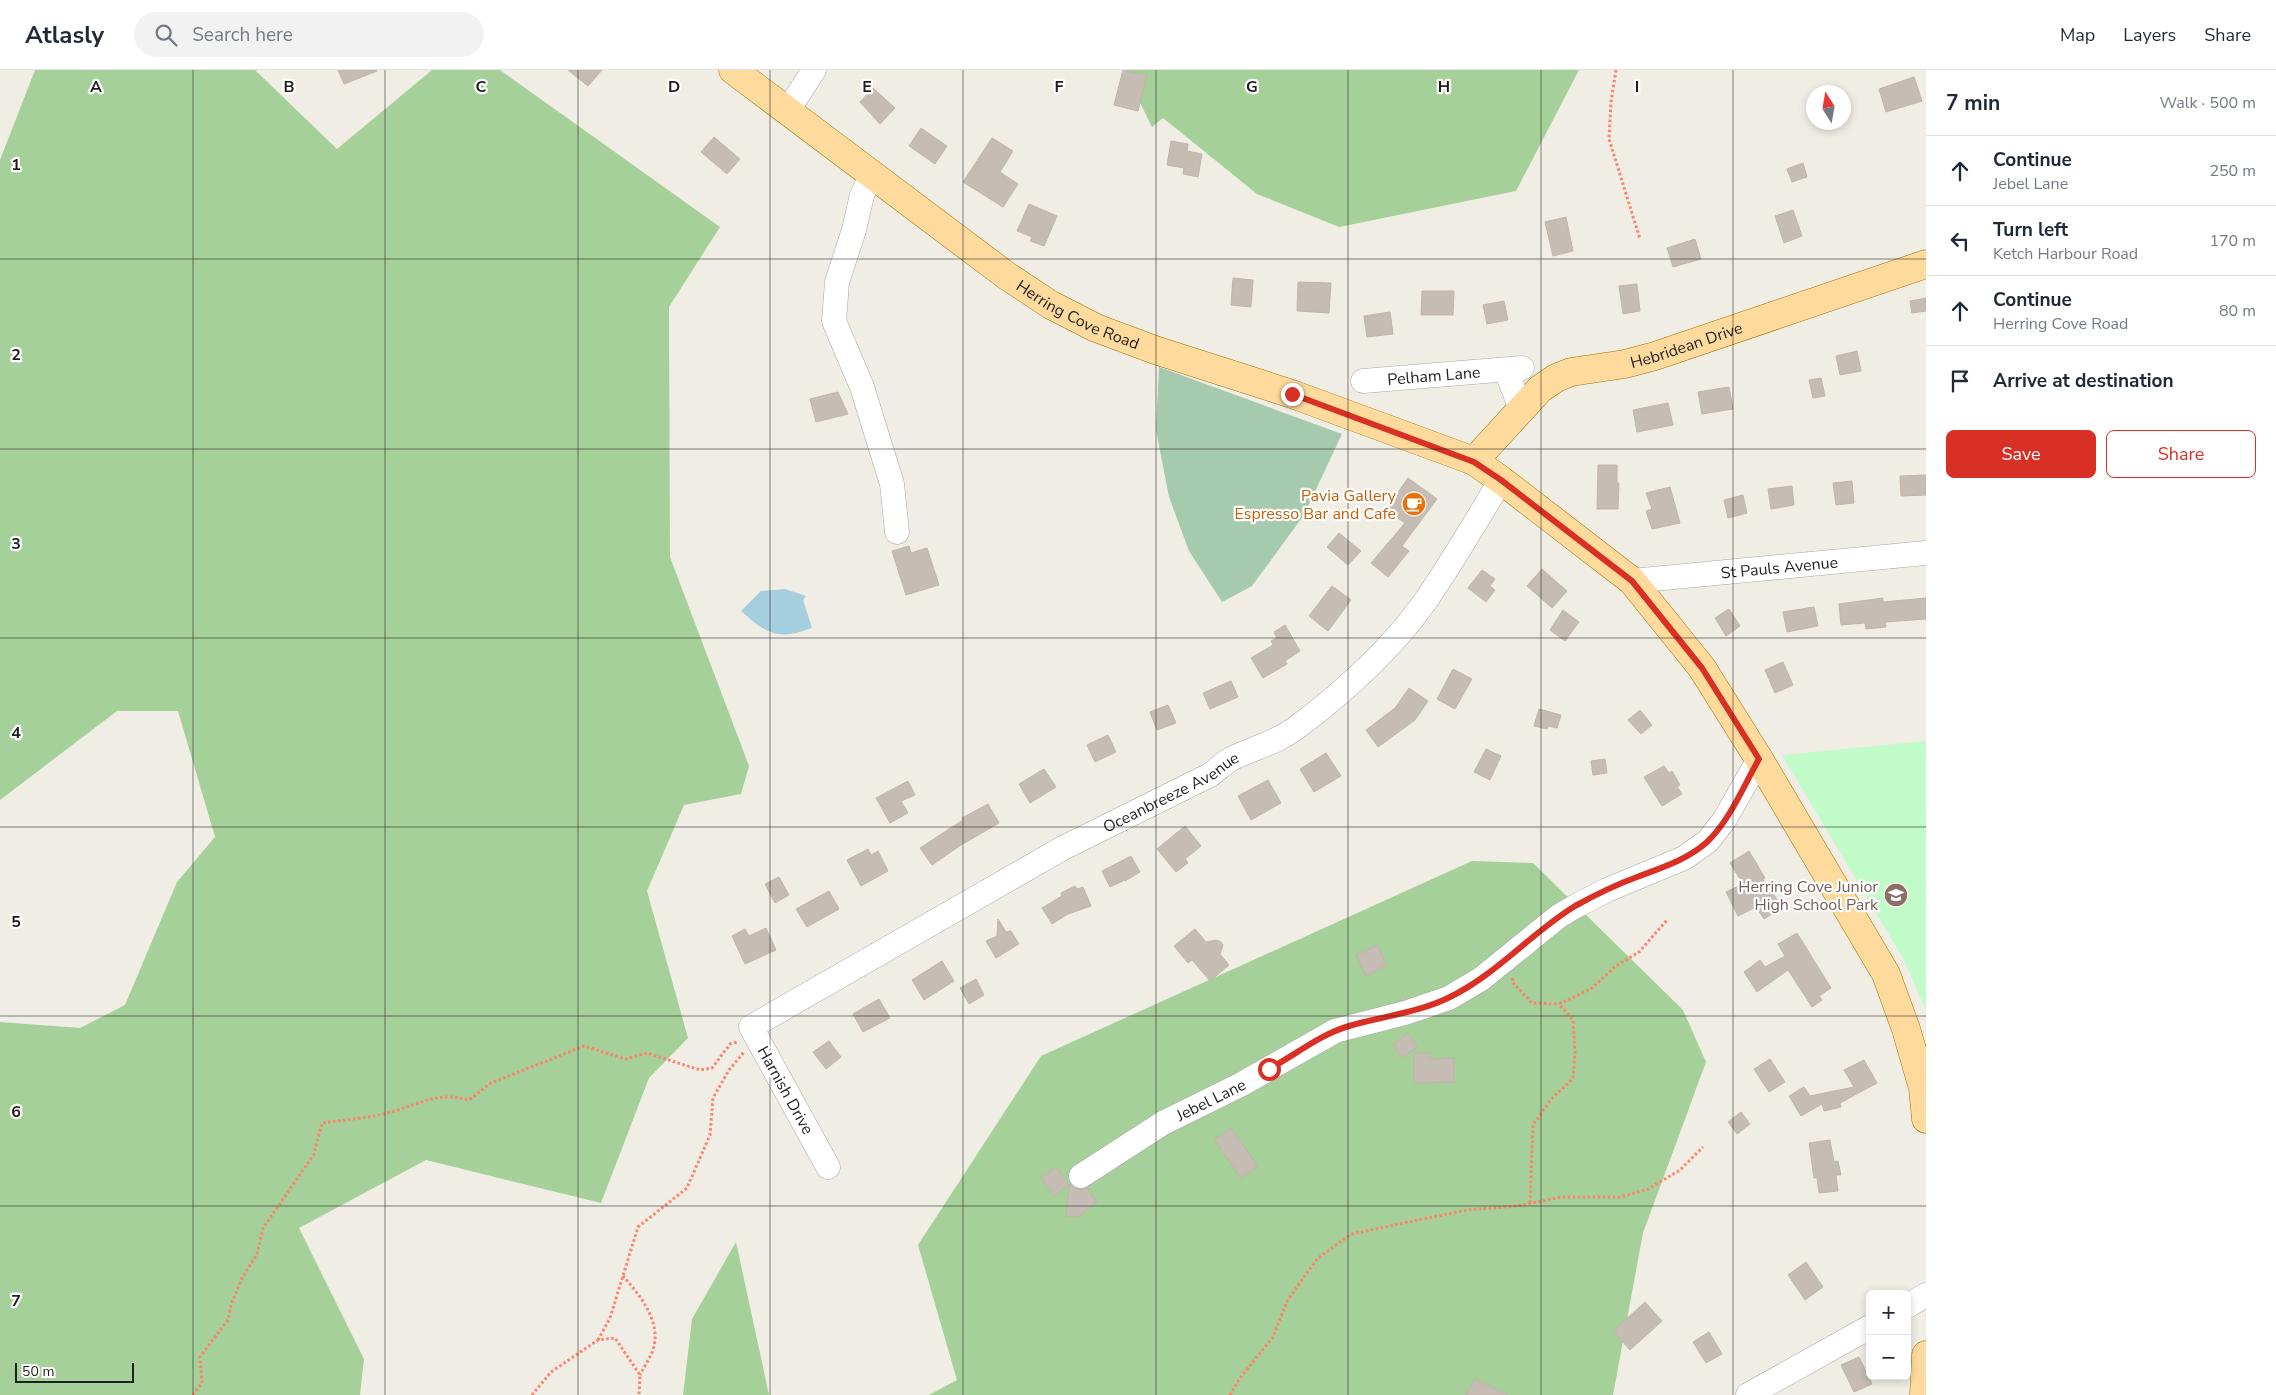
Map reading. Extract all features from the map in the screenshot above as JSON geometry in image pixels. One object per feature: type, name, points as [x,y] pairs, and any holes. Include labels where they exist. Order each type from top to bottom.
[{"type":"main road","name":"Herring Cove Road","points":[[733,70],[1007,276],[1051,305],[1096,328],[1155,350],[1292,394],[1474,462],[1501,480],[1632,581],[1702,668],[1759,759],[1886,974],[1925,1087],[1926,1119]]},
{"type":"main road","name":"Hebridean Drive","points":[[1474,462],[1540,389],[1556,378],[1571,372],[1655,356],[1926,264]]},
{"type":"main road","points":[[1924,1395],[1926,1355]]},
{"type":"street","points":[[788,110],[814,70]]},
{"type":"street","points":[[872,174],[862,195],[854,230],[836,282],[834,321],[862,387],[892,484],[897,532]]},
{"type":"street","name":"Pelham Lane","points":[[1363,381],[1514,369],[1521,409]]},
{"type":"street","name":"Oceanbreeze Avenue","points":[[765,1018],[882,954],[997,884],[1063,848],[1210,775],[1231,760],[1277,741],[1288,734],[1362,675],[1394,640],[1424,603],[1501,480]]},
{"type":"street","name":"St Pauls Avenue","points":[[1632,581],[1926,553]]},
{"type":"street","name":"Jebel Lane","points":[[1081,1176],[1163,1123],[1242,1084],[1329,1034],[1348,1026],[1406,1013],[1442,1001],[1481,979],[1560,916],[1576,906],[1607,890],[1684,858],[1708,841],[1725,819],[1759,759]]},
{"type":"street","name":"Harnish Drive","points":[[765,1018],[751,1027],[828,1167]]},
{"type":"street","points":[[1911,1304],[1926,1295]]},
{"type":"street","points":[[1748,1395],[1866,1329]]},
{"type":"path","points":[[1616,70],[1608,139],[1640,240]]},
{"type":"path","points":[[1514,954],[1512,982],[1532,1003],[1559,1004],[1591,989],[1616,966],[1639,952],[1667,920]]},
{"type":"path","points":[[1530,1203],[1533,1125],[1552,1098],[1572,1079],[1575,1054],[1573,1020],[1559,1004]]},
{"type":"path","points":[[193,1395],[202,1383],[200,1357],[228,1320],[231,1305],[242,1278],[257,1254],[263,1228],[314,1154],[322,1123],[390,1112],[426,1099],[453,1095],[469,1100],[491,1083],[584,1046],[626,1059],[647,1053],[700,1070],[712,1068],[730,1044],[739,1042]]},
{"type":"path","points":[[532,1395],[551,1372],[598,1340],[610,1318],[638,1227],[687,1188],[710,1136],[713,1098],[729,1070],[743,1054],[746,1047]]},
{"type":"path","points":[[1230,1395],[1240,1378],[1273,1337],[1287,1301],[1317,1258],[1351,1234],[1467,1210],[1530,1203],[1562,1197],[1621,1197],[1648,1188],[1680,1170],[1704,1147]]},
{"type":"path","points":[[623,1276],[642,1298],[655,1326],[653,1349],[640,1375],[639,1395]]},
{"type":"path","points":[[598,1340],[615,1338],[640,1375]]},
{"type":"green space","points":[[35,70],[255,70],[337,149],[432,70],[500,70],[720,227],[669,307],[670,557],[749,766],[741,794],[684,805],[647,891],[688,1038],[649,1078],[601,1203],[426,1160],[299,1228],[364,1359],[360,1395],[0,1395],[0,1022],[80,1028],[125,1005],[177,882],[215,837],[178,711],[117,711],[0,800],[0,160]]},
{"type":"green space","points":[[1124,70],[1579,70],[1516,191],[1339,227],[1257,194],[1163,118],[1152,127]]},
{"type":"green space","points":[[1159,367],[1342,434],[1304,515],[1252,586],[1222,602],[1189,551],[1169,497],[1156,430]]},
{"type":"green space","name":"Herring Cove Junior High School Park","points":[[1926,741],[1926,1010],[1903,958],[1782,755]]},
{"type":"green space","points":[[1472,861],[1533,863],[1683,1010],[1706,1062],[1643,1233],[1613,1395],[929,1395],[957,1380],[918,1245],[1041,1056]]},
{"type":"green space","points":[[736,1242],[769,1395],[683,1395],[692,1319]]},
{"type":"water","points":[[785,589],[806,596],[803,600],[812,628],[790,634],[773,633],[758,625],[741,611],[761,591]]},
{"type":"building","points":[[338,70],[376,70],[377,71],[344,84]]},
{"type":"building","points":[[568,70],[602,70],[588,86]]},
{"type":"building","points":[[1123,70],[1147,75],[1138,111],[1114,105]]},
{"type":"building","points":[[1914,77],[1922,101],[1886,112],[1879,89]]},
{"type":"building","points":[[873,88],[895,108],[880,124],[860,102]]},
{"type":"building","points":[[921,128],[947,146],[935,164],[909,146]]},
{"type":"building","points":[[714,137],[740,159],[727,174],[701,152]]},
{"type":"building","points":[[992,138],[1013,151],[1000,172],[1018,184],[1003,207],[963,182]]},
{"type":"building","points":[[1171,141],[1188,144],[1187,151],[1202,154],[1198,177],[1183,174],[1184,168],[1167,165]]},
{"type":"building","points":[[1803,163],[1807,177],[1792,182],[1787,169]]},
{"type":"building","points":[[1029,204],[1057,216],[1044,246],[1030,241],[1032,237],[1017,231]]},
{"type":"building","points":[[1793,210],[1802,236],[1784,243],[1775,216]]},
{"type":"building","points":[[1566,217],[1573,251],[1553,256],[1545,222]]},
{"type":"building","points":[[1695,239],[1701,259],[1673,267],[1667,248]]},
{"type":"building","points":[[1233,278],[1253,280],[1251,307],[1231,305]]},
{"type":"building","points":[[1298,282],[1331,283],[1329,313],[1297,311]]},
{"type":"building","points":[[1637,284],[1640,311],[1623,314],[1619,286]]},
{"type":"building","points":[[1422,291],[1454,291],[1453,315],[1421,315]]},
{"type":"building","points":[[1926,298],[1926,311],[1912,313],[1910,301]]},
{"type":"building","points":[[1504,301],[1508,320],[1487,324],[1483,305]]},
{"type":"building","points":[[1390,312],[1393,334],[1367,337],[1364,316]]},
{"type":"building","points":[[1857,351],[1861,371],[1840,375],[1836,356]]},
{"type":"building","points":[[1821,378],[1825,396],[1813,398],[1809,380]]},
{"type":"building","points":[[1729,387],[1733,409],[1702,414],[1698,392]]},
{"type":"building","points":[[838,392],[848,414],[816,422],[810,399]]},
{"type":"building","points":[[1668,403],[1673,425],[1637,432],[1633,410]]},
{"type":"building","points":[[1598,465],[1617,465],[1617,483],[1619,483],[1618,509],[1597,509]]},
{"type":"building","points":[[1926,475],[1926,495],[1901,496],[1900,476]]},
{"type":"building","points":[[1408,478],[1437,499],[1402,546],[1409,551],[1388,577],[1371,563],[1405,523],[1386,510]]},
{"type":"building","points":[[1852,481],[1854,503],[1836,505],[1833,483]]},
{"type":"building","points":[[1792,486],[1794,505],[1771,509],[1768,489]]},
{"type":"building","points":[[1670,487],[1680,523],[1652,529],[1646,511],[1652,509],[1646,493]]},
{"type":"building","points":[[1743,495],[1747,513],[1728,518],[1724,500]]},
{"type":"building","points":[[1339,533],[1361,551],[1348,565],[1327,547]]},
{"type":"building","points":[[909,546],[911,553],[927,548],[939,585],[906,595],[892,551]]},
{"type":"building","points":[[1542,569],[1567,591],[1552,608],[1527,586]]},
{"type":"building","points":[[1482,570],[1495,579],[1490,586],[1495,590],[1486,602],[1468,588]]},
{"type":"building","points":[[1332,586],[1351,600],[1328,631],[1309,616]]},
{"type":"building","points":[[1883,598],[1883,602],[1926,598],[1926,619],[1885,622],[1886,627],[1866,629],[1865,623],[1841,625],[1839,604]]},
{"type":"building","points":[[1814,607],[1818,626],[1787,632],[1783,612]]},
{"type":"building","points":[[1729,609],[1740,626],[1726,636],[1715,618]]},
{"type":"building","points":[[1563,610],[1579,622],[1565,641],[1550,630]]},
{"type":"building","points":[[1285,625],[1300,651],[1285,661],[1287,664],[1263,678],[1251,658],[1273,645],[1271,641],[1277,638],[1274,632]]},
{"type":"building","points":[[1783,662],[1793,685],[1775,693],[1765,670]]},
{"type":"building","points":[[1453,669],[1472,679],[1455,709],[1437,699]]},
{"type":"building","points":[[1231,681],[1238,697],[1210,709],[1203,693]]},
{"type":"building","points":[[1409,688],[1428,701],[1415,720],[1378,747],[1366,730],[1395,708]]},
{"type":"building","points":[[1168,705],[1176,723],[1157,730],[1150,712]]},
{"type":"building","points":[[1539,709],[1561,715],[1557,728],[1548,726],[1547,729],[1534,726]]},
{"type":"building","points":[[1640,710],[1652,725],[1641,734],[1628,720]]},
{"type":"building","points":[[1108,735],[1116,752],[1095,762],[1087,745]]},
{"type":"building","points":[[1486,749],[1501,756],[1490,780],[1474,772]]},
{"type":"building","points":[[1326,753],[1341,776],[1314,792],[1300,769]]},
{"type":"building","points":[[1605,759],[1607,773],[1593,775],[1591,761]]},
{"type":"building","points":[[1664,766],[1669,773],[1672,771],[1680,785],[1677,787],[1682,794],[1662,806],[1644,777]]},
{"type":"building","points":[[1044,769],[1056,787],[1030,803],[1019,784]]},
{"type":"building","points":[[1268,780],[1281,803],[1251,820],[1238,796]]},
{"type":"building","points":[[908,781],[915,795],[901,801],[908,813],[890,823],[876,798]]},
{"type":"building","points":[[988,804],[999,823],[961,845],[932,865],[920,848],[963,820],[962,818]]},
{"type":"building","points":[[1185,826],[1201,846],[1185,859],[1188,863],[1176,872],[1157,849]]},
{"type":"building","points":[[868,849],[871,855],[878,851],[888,871],[861,886],[847,860]]},
{"type":"building","points":[[1749,851],[1765,878],[1763,879],[1782,907],[1764,919],[1756,907],[1738,916],[1726,892],[1743,884],[1730,863]]},
{"type":"building","points":[[1131,856],[1140,872],[1110,887],[1102,871]]},
{"type":"building","points":[[779,877],[789,895],[775,903],[765,884]]},
{"type":"building","points":[[1075,886],[1077,889],[1083,887],[1091,906],[1068,914],[1052,924],[1042,908],[1062,896],[1061,893]]},
{"type":"building","points":[[829,891],[839,909],[807,927],[796,909]]},
{"type":"building","points":[[998,919],[1006,932],[1011,931],[1019,944],[996,958],[986,941],[997,936]]},
{"type":"building","points":[[766,928],[776,950],[745,964],[732,936],[745,929],[749,936]]},
{"type":"building","points":[[1195,929],[1206,942],[1216,940],[1221,942],[1223,945],[1220,954],[1229,965],[1210,981],[1192,960],[1188,963],[1174,946]]},
{"type":"building","points":[[1797,933],[1831,988],[1819,996],[1822,1000],[1812,1007],[1788,970],[1757,992],[1744,972],[1760,960],[1765,967],[1785,956],[1778,944]]},
{"type":"building","points":[[1377,945],[1387,965],[1366,976],[1356,955]]},
{"type":"building","points":[[942,961],[954,981],[924,1000],[912,980]]},
{"type":"building","points":[[976,979],[984,995],[969,1004],[960,988]]},
{"type":"building","points":[[879,999],[890,1018],[863,1032],[853,1014]]},
{"type":"building","points":[[1408,1033],[1417,1047],[1402,1058],[1393,1044]]},
{"type":"building","points":[[829,1041],[841,1057],[826,1069],[813,1052]]},
{"type":"building","points":[[1414,1053],[1430,1053],[1430,1059],[1454,1058],[1454,1082],[1414,1083]]},
{"type":"building","points":[[1770,1059],[1785,1082],[1769,1092],[1754,1069]]},
{"type":"building","points":[[1864,1060],[1877,1083],[1840,1103],[1841,1107],[1824,1111],[1822,1104],[1801,1116],[1789,1096],[1804,1087],[1810,1096],[1854,1087],[1844,1070]]},
{"type":"building","points":[[1741,1112],[1750,1124],[1737,1134],[1728,1122]]},
{"type":"building","points":[[1231,1128],[1258,1166],[1241,1178],[1214,1140]]},
{"type":"building","points":[[1830,1140],[1834,1162],[1838,1161],[1841,1175],[1836,1175],[1838,1191],[1819,1193],[1817,1178],[1814,1178],[1809,1143]]},
{"type":"building","points":[[1056,1167],[1069,1185],[1054,1196],[1041,1178]]},
{"type":"building","points":[[1069,1183],[1074,1188],[1082,1190],[1089,1187],[1089,1191],[1097,1202],[1078,1217],[1066,1216]]},
{"type":"building","points":[[1806,1262],[1823,1287],[1805,1300],[1788,1275]]},
{"type":"building","points":[[1645,1302],[1662,1321],[1630,1350],[1613,1331]]},
{"type":"building","points":[[1709,1332],[1722,1354],[1706,1363],[1693,1342]]},
{"type":"building","points":[[1859,1357],[1866,1372],[1866,1380],[1870,1380],[1872,1384],[1854,1392],[1841,1365]]},
{"type":"building","points":[[1475,1379],[1508,1395],[1466,1395]]},
{"type":"place","name":"Pavia Gallery Espresso Bar and Cafe","points":[[1414,504]]},
{"type":"place","name":"Herring Cove Junior High School Park","points":[[1896,895]]},
{"type":"route","points":[[1269,1069],[1335,1031],[1348,1026],[1406,1013],[1449,998],[1498,967],[1560,916],[1576,906],[1607,890],[1669,865],[1697,850],[1708,841],[1725,819],[1759,759],[1702,668],[1632,581],[1501,480],[1474,462],[1292,394]]}]
